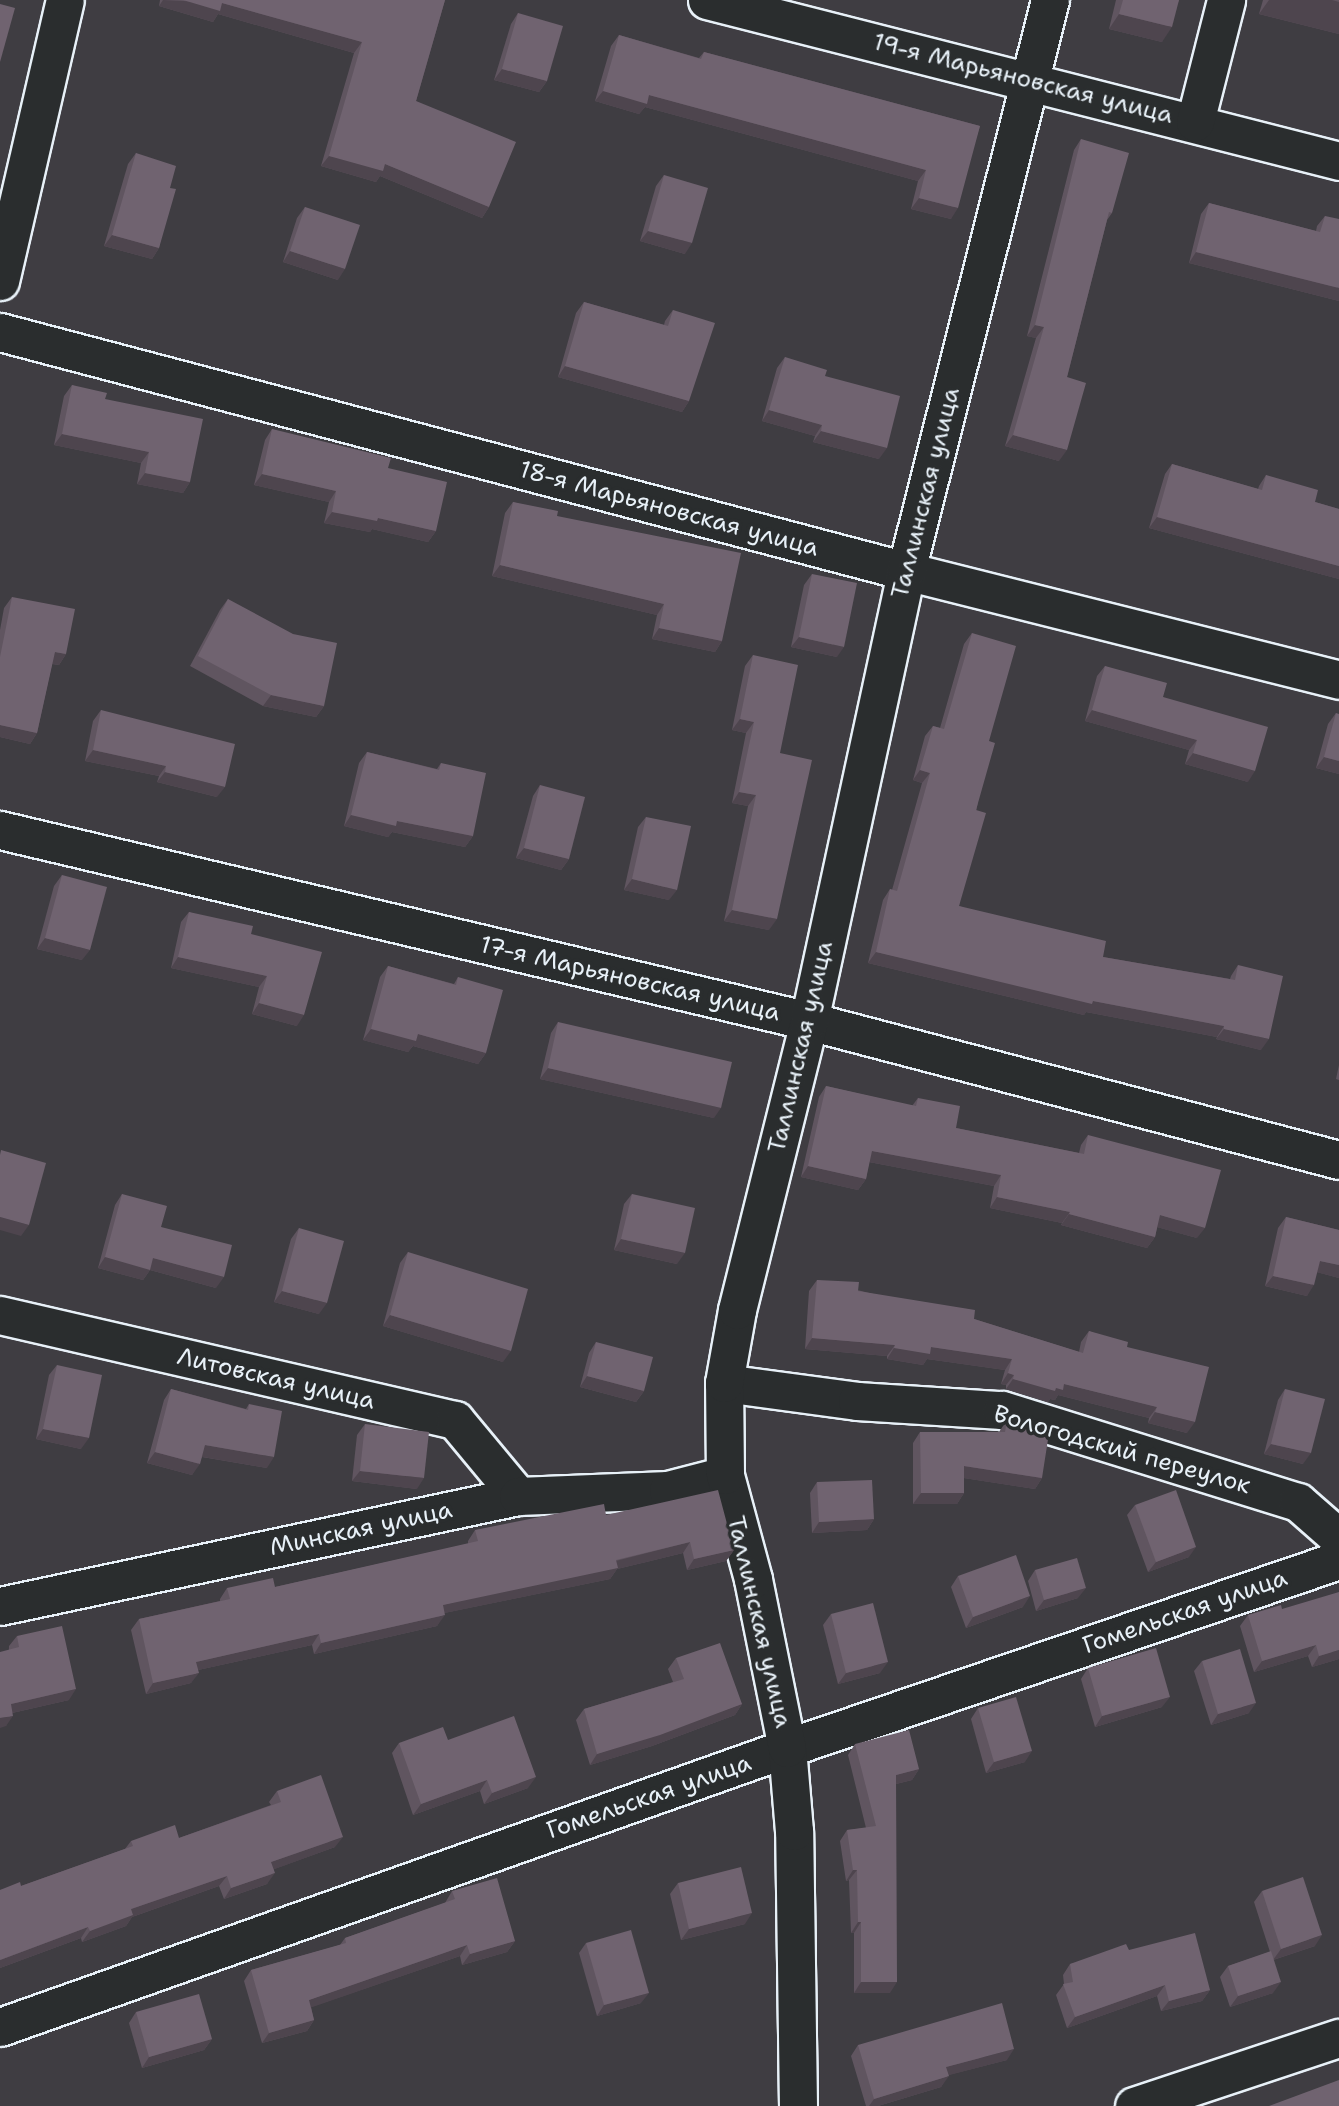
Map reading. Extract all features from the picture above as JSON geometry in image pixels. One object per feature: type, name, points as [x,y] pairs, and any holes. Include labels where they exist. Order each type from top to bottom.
[{"type":"street","points":[[0,281],[65,0]]},
{"type":"street","name":"19-я Марьяновская улица","points":[[707,0],[1195,122],[1339,161]]},
{"type":"street","name":"Таллинская улица","points":[[798,2106],[794,1831],[787,1748],[753,1579],[725,1475],[724,1383],[737,1310],[809,1021],[906,571],[1050,0]]},
{"type":"street","points":[[1195,122],[1226,0]]},
{"type":"street","name":"18-я Марьяновская улица","points":[[0,332],[906,571],[1339,680]]},
{"type":"street","name":"17-я Марьяновская улица","points":[[0,830],[809,1021],[1339,1160]]},
{"type":"street","name":"Литовская улица","points":[[0,1315],[455,1420],[517,1496]]},
{"type":"street","name":"Вологодский переулок","points":[[724,1383],[857,1401],[1002,1410],[1298,1502],[1339,1538]]},
{"type":"street","name":"Минская улица","points":[[0,1606],[517,1496],[668,1490],[725,1475]]},
{"type":"street","name":"Гомельская улица","points":[[0,2027],[787,1748],[1339,1560]]},
{"type":"street","points":[[1134,2106],[1339,2038]]},
{"type":"building","points":[[183,0],[445,0],[416,101],[516,142],[489,207],[385,164],[383,171],[329,156],[362,42],[222,3],[220,11]]},
{"type":"building","points":[[1123,0],[1179,0],[1172,27],[1119,14]]},
{"type":"building","points":[[0,4],[15,8],[0,62]]},
{"type":"building","points":[[518,13],[563,26],[547,81],[502,69]]},
{"type":"building","points":[[619,35],[701,59],[704,52],[980,126],[958,208],[919,198],[926,170],[649,95],[647,104],[603,91]]},
{"type":"building","points":[[1081,139],[1129,153],[1112,213],[1109,212],[1067,377],[1086,383],[1067,450],[1013,435],[1044,327],[1035,325]]},
{"type":"building","points":[[136,153],[176,166],[170,188],[176,189],[159,248],[112,235]]},
{"type":"building","points":[[664,175],[708,188],[692,243],[648,231]]},
{"type":"building","points":[[1209,203],[1320,232],[1325,216],[1339,219],[1339,288],[1196,252]]},
{"type":"building","points":[[305,207],[360,225],[345,269],[290,251]]},
{"type":"building","points":[[584,302],[668,326],[673,310],[715,323],[689,401],[565,366]]},
{"type":"building","points":[[785,357],[827,370],[825,376],[900,396],[887,448],[821,431],[822,425],[769,410]]},
{"type":"building","points":[[72,385],[107,393],[105,399],[203,419],[190,482],[145,473],[149,452],[62,434]]},
{"type":"building","points":[[272,429],[391,458],[388,468],[447,482],[436,531],[378,518],[377,521],[332,512],[336,491],[262,474]]},
{"type":"building","points":[[1172,464],[1262,490],[1266,475],[1318,490],[1315,502],[1339,509],[1339,566],[1157,517]]},
{"type":"building","points":[[513,502],[558,511],[557,516],[741,553],[722,641],[659,628],[664,604],[500,565]]},
{"type":"building","points":[[812,574],[857,583],[844,647],[799,637]]},
{"type":"building","points":[[12,597],[75,609],[66,654],[55,652],[37,733],[0,725],[0,657]]},
{"type":"building","points":[[228,599],[293,634],[337,643],[324,706],[271,695],[198,656]]},
{"type":"building","points":[[972,633],[1016,646],[989,741],[995,743],[976,810],[986,813],[959,906],[1106,941],[1103,957],[1235,980],[1238,965],[1283,976],[1269,1039],[1224,1029],[1224,1026],[1093,1001],[1092,1004],[876,952],[890,889],[897,891],[930,773],[920,770],[933,726],[944,729]]},
{"type":"building","points":[[753,655],[798,665],[780,753],[812,760],[777,919],[732,910],[756,795],[739,792],[754,722],[740,719]]},
{"type":"building","points":[[1105,666],[1167,683],[1163,697],[1268,727],[1255,771],[1193,753],[1197,740],[1092,710]]},
{"type":"building","points":[[101,710],[235,744],[225,787],[165,772],[166,766],[93,750]]},
{"type":"building","points":[[1336,713],[1339,714],[1339,761],[1324,757]]},
{"type":"building","points":[[367,752],[439,770],[441,763],[486,773],[473,836],[397,821],[396,826],[351,815]]},
{"type":"building","points":[[540,785],[585,797],[569,859],[524,848]]},
{"type":"building","points":[[646,817],[691,826],[677,890],[632,879]]},
{"type":"building","points":[[62,875],[107,887],[90,950],[45,938]]},
{"type":"building","points":[[189,912],[253,926],[251,934],[322,952],[304,1015],[259,1003],[267,976],[178,957]]},
{"type":"building","points":[[388,966],[456,985],[458,977],[503,990],[486,1053],[418,1034],[416,1041],[371,1029]]},
{"type":"building","points":[[558,1022],[732,1062],[721,1108],[548,1068]]},
{"type":"building","points":[[826,1086],[916,1106],[918,1098],[960,1106],[956,1128],[1084,1154],[1088,1135],[1221,1170],[1205,1228],[1160,1215],[1155,1237],[1069,1214],[1070,1212],[997,1197],[1001,1175],[872,1151],[866,1179],[808,1166]]},
{"type":"building","points":[[1,1150],[46,1163],[29,1225],[0,1217]]},
{"type":"building","points":[[122,1194],[167,1206],[161,1227],[232,1245],[224,1277],[153,1258],[150,1270],[105,1257]]},
{"type":"building","points":[[632,1194],[695,1208],[685,1253],[621,1239]]},
{"type":"building","points":[[1286,1217],[1339,1230],[1339,1265],[1320,1261],[1314,1285],[1273,1276]]},
{"type":"building","points":[[299,1228],[344,1241],[327,1303],[282,1291]]},
{"type":"building","points":[[408,1252],[528,1289],[511,1351],[390,1315]]},
{"type":"building","points":[[817,1280],[859,1282],[858,1291],[975,1310],[974,1319],[1083,1353],[1089,1331],[1128,1342],[1127,1347],[1209,1367],[1195,1422],[1155,1412],[1157,1407],[1064,1384],[1063,1390],[1056,1388],[1055,1391],[1013,1379],[1014,1375],[1008,1373],[1012,1359],[931,1347],[930,1354],[894,1348],[895,1345],[812,1338]]},
{"type":"building","points":[[596,1342],[653,1357],[644,1391],[587,1376]]},
{"type":"building","points":[[57,1365],[102,1375],[89,1438],[43,1429]]},
{"type":"building","points":[[171,1389],[248,1410],[249,1404],[282,1411],[274,1457],[205,1445],[200,1464],[155,1452]]},
{"type":"building","points":[[1285,1389],[1325,1399],[1311,1453],[1271,1444]]},
{"type":"building","points":[[1007,1420],[1049,1433],[1042,1478],[964,1466],[964,1493],[921,1493],[920,1432],[1005,1432]]},
{"type":"building","points":[[365,1424],[429,1432],[424,1478],[360,1471]]},
{"type":"building","points":[[872,1480],[874,1519],[819,1522],[817,1482]]},
{"type":"building","points":[[718,1490],[734,1550],[694,1559],[690,1542],[616,1560],[618,1568],[443,1605],[445,1615],[321,1643],[319,1634],[196,1662],[199,1673],[153,1683],[139,1619],[230,1599],[227,1588],[273,1578],[275,1587],[478,1541],[475,1530],[604,1504],[606,1515]]},
{"type":"building","points":[[1176,1490],[1196,1547],[1156,1562],[1135,1505]]},
{"type":"building","points":[[1016,1555],[1030,1596],[973,1617],[958,1576]]},
{"type":"building","points":[[1077,1558],[1086,1588],[1044,1600],[1035,1570]]},
{"type":"building","points":[[1339,1592],[1339,1650],[1319,1656],[1316,1645],[1262,1661],[1248,1615],[1281,1605],[1282,1609]]},
{"type":"building","points":[[873,1603],[888,1662],[846,1673],[831,1614]]},
{"type":"building","points":[[62,1626],[76,1689],[11,1704],[13,1716],[0,1718],[0,1652],[19,1647],[17,1636]]},
{"type":"building","points":[[720,1643],[742,1704],[660,1735],[597,1754],[584,1709],[684,1679],[676,1658]]},
{"type":"building","points":[[1156,1648],[1170,1697],[1102,1716],[1088,1668]]},
{"type":"building","points":[[1240,1649],[1256,1703],[1218,1714],[1202,1661]]},
{"type":"building","points":[[1016,1697],[1032,1751],[994,1762],[978,1708]]},
{"type":"building","points":[[514,1716],[536,1777],[492,1793],[487,1780],[421,1804],[399,1743],[443,1727],[448,1740]]},
{"type":"building","points":[[909,1730],[919,1769],[896,1775],[897,1982],[861,1982],[861,1922],[858,1922],[857,1870],[853,1870],[847,1830],[876,1826],[855,1744]]},
{"type":"building","points":[[321,1775],[343,1837],[271,1862],[275,1873],[231,1888],[227,1876],[131,1909],[133,1915],[90,1931],[88,1927],[0,1960],[0,1890],[20,1882],[21,1886],[133,1846],[131,1841],[175,1825],[179,1838],[281,1802],[277,1791]]},
{"type":"building","points":[[741,1867],[752,1913],[689,1929],[678,1883]]},
{"type":"building","points":[[1303,1877],[1322,1935],[1281,1949],[1262,1891]]},
{"type":"building","points":[[497,1878],[515,1941],[470,1954],[467,1945],[309,2000],[314,2020],[269,2033],[251,1970],[346,1943],[345,1938],[455,1899],[452,1891]]},
{"type":"building","points":[[631,1930],[649,1993],[604,2005],[586,1943]]},
{"type":"building","points":[[1195,1933],[1210,1990],[1169,2001],[1165,1985],[1075,2017],[1063,1984],[1073,1982],[1070,1964],[1126,1944],[1129,1950]]},
{"type":"building","points":[[1271,1951],[1281,1982],[1238,1996],[1228,1966]]},
{"type":"building","points":[[199,1994],[212,2039],[149,2057],[136,2012]]},
{"type":"building","points":[[1002,2003],[1014,2049],[946,2067],[949,2076],[874,2099],[858,2045]]},
{"type":"building","points":[[1339,2080],[1339,2106],[1269,2106]]}]
